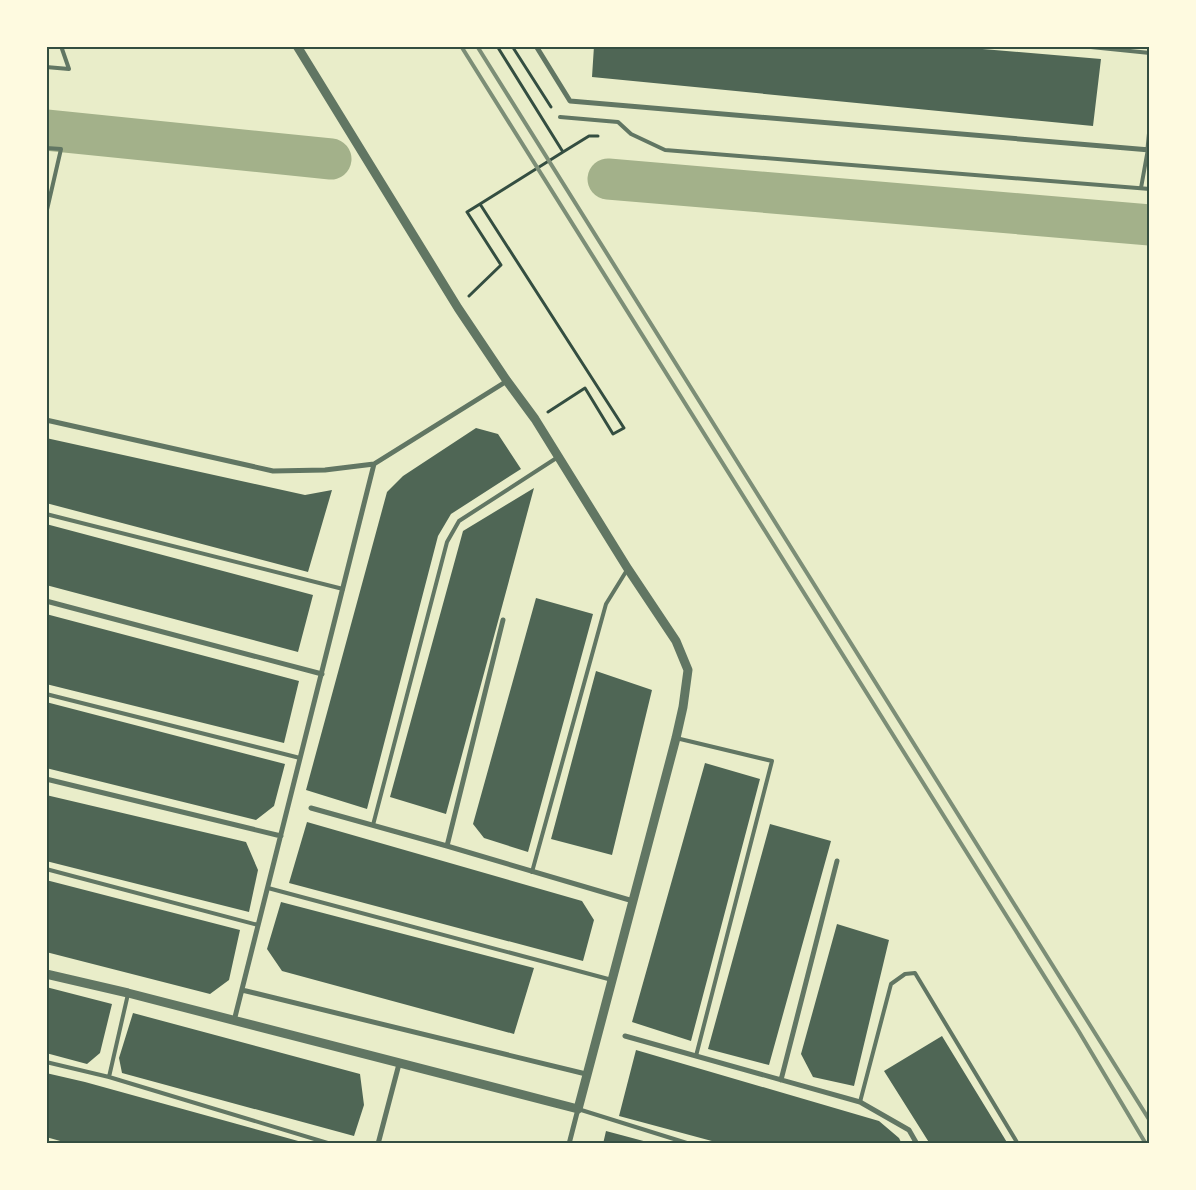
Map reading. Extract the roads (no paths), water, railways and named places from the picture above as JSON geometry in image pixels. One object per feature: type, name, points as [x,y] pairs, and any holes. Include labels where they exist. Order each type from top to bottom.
[{"type":"street","points":[[298,46],[458,308],[535,419],[676,641],[688,670],[683,707],[676,738],[568,1144]]},
{"type":"street","points":[[536,46],[570,101],[1149,150],[1150,128]]},
{"type":"street","points":[[46,420],[273,471],[326,470],[374,464],[507,381]]},
{"type":"street","points":[[234,1021],[374,464]]},
{"type":"street","points":[[46,601],[322,674]]},
{"type":"street","points":[[447,846],[503,620]]},
{"type":"street","points":[[46,779],[281,836]]},
{"type":"street","points":[[311,808],[633,901]]},
{"type":"street","points":[[781,1080],[838,861]]},
{"type":"street","points":[[46,974],[128,993],[578,1109]]},
{"type":"street","points":[[242,990],[586,1074]]},
{"type":"street","points":[[625,1036],[860,1102],[909,1130],[918,1144]]},
{"type":"street","points":[[378,1144],[399,1064]]},
{"type":"lane","points":[[46,67],[70,69],[61,46]]},
{"type":"lane","points":[[1081,46],[1150,53]]},
{"type":"lane","points":[[560,117],[618,122],[631,134],[666,150],[1150,189]]},
{"type":"lane","points":[[46,148],[61,149],[46,214]]},
{"type":"lane","points":[[1141,188],[1149,150]]},
{"type":"lane","points":[[373,825],[447,542],[459,521],[558,457]]},
{"type":"lane","points":[[46,514],[343,588]]},
{"type":"lane","points":[[532,872],[606,604],[628,568]]},
{"type":"lane","points":[[46,694],[300,758]]},
{"type":"lane","points":[[676,738],[772,761],[696,1056]]},
{"type":"lane","points":[[46,869],[258,925]]},
{"type":"lane","points":[[268,888],[612,980]]},
{"type":"lane","points":[[860,1102],[891,984],[905,974],[915,973],[1018,1144]]},
{"type":"lane","points":[[109,1077],[128,993]]},
{"type":"lane","points":[[46,1062],[109,1077],[331,1144]]},
{"type":"lane","points":[[578,1109],[690,1144]]},
{"type":"waterway","points":[[46,130],[331,159]]},
{"type":"waterway","points":[[608,179],[1150,225]]},
{"type":"railway","points":[[461,46],[1078,1030],[1146,1144]]},
{"type":"railway","points":[[477,46],[1150,1121]]}]
